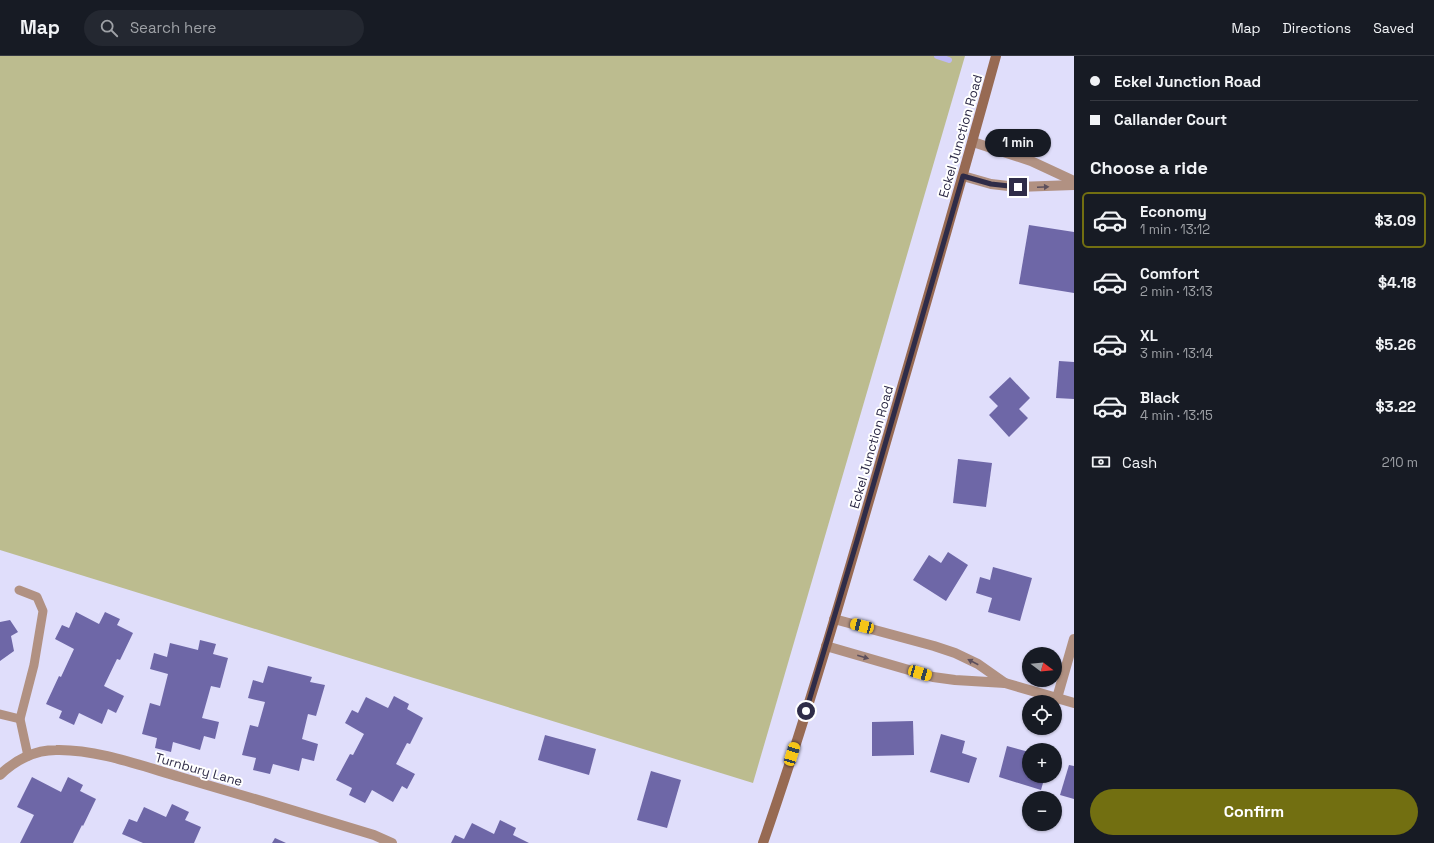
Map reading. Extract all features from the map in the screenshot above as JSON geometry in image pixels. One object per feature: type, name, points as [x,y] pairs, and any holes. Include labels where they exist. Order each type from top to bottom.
[{"type":"street","name":"Eckel Junction Road","points":[[763,843],[779,797],[834,619],[973,142],[996,56]]},
{"type":"street","points":[[973,142],[1031,161],[1074,180]]},
{"type":"street","points":[[963,176],[991,184],[1018,187],[1074,186]]},
{"type":"street","points":[[834,619],[955,653],[978,664],[1005,683]]},
{"type":"street","points":[[1058,695],[1074,639]]},
{"type":"street","points":[[826,646],[933,677],[1005,683],[1047,695]]},
{"type":"street","points":[[1062,699],[1074,703]]},
{"type":"street","name":"Turnbury Lane","points":[[0,775],[6,768],[19,759],[42,751],[57,750],[87,752],[131,763],[374,834],[392,843]]},
{"type":"lane","points":[[19,590],[37,597],[43,611],[34,665],[20,719],[28,756]]},
{"type":"lane","points":[[0,714],[20,719]]},
{"type":"green space","points":[[0,56],[965,56],[753,783],[0,550]]},
{"type":"building","points":[[1029,225],[1074,232],[1074,293],[1019,284]]},
{"type":"building","points":[[1059,361],[1074,362],[1074,399],[1056,398]]},
{"type":"building","points":[[1010,377],[1030,398],[1019,409],[1028,418],[1009,437],[989,415],[998,406],[989,397]]},
{"type":"building","points":[[958,459],[992,463],[986,507],[953,503]]},
{"type":"building","points":[[948,552],[968,565],[946,601],[913,580],[929,555],[941,563]]},
{"type":"building","points":[[993,567],[1032,578],[1020,621],[988,612],[992,598],[976,593],[980,577],[990,580]]},
{"type":"building","points":[[76,612],[99,624],[105,612],[120,619],[117,625],[133,633],[120,660],[117,659],[104,686],[124,696],[116,713],[108,709],[102,724],[79,713],[74,725],[59,718],[62,711],[46,704],[74,649],[55,639],[62,625],[69,628]]},
{"type":"building","points":[[10,620],[18,632],[11,636],[14,651],[0,661],[0,622]]},
{"type":"building","points":[[200,640],[216,644],[213,654],[228,658],[220,688],[211,686],[202,718],[219,722],[215,739],[204,736],[200,750],[173,742],[171,752],[155,748],[157,738],[142,734],[150,703],[160,706],[168,674],[150,669],[154,653],[167,657],[170,643],[198,650]]},
{"type":"building","points":[[268,666],[312,677],[310,682],[325,685],[316,716],[308,714],[302,739],[318,744],[314,761],[302,758],[299,771],[273,764],[270,774],[253,770],[256,758],[242,755],[250,725],[258,727],[265,702],[248,698],[253,680],[263,683]]},
{"type":"building","points":[[394,696],[409,704],[407,709],[423,718],[410,744],[407,743],[396,764],[415,774],[407,789],[402,786],[393,802],[372,790],[365,803],[349,795],[352,788],[336,780],[350,754],[353,755],[364,734],[345,723],[352,710],[358,713],[366,697],[388,708]]},
{"type":"building","points":[[913,721],[914,755],[872,756],[872,722]]},
{"type":"building","points":[[941,734],[965,741],[962,753],[977,758],[969,783],[930,772]]},
{"type":"building","points":[[545,735],[596,749],[589,775],[538,760]]},
{"type":"building","points":[[1007,746],[1022,750],[1022,783],[1043,783],[1041,790],[999,777]]},
{"type":"building","points":[[1069,765],[1074,766],[1074,799],[1062,796],[1061,791]]},
{"type":"building","points":[[651,771],[681,780],[667,828],[637,820]]},
{"type":"building","points":[[32,777],[61,792],[68,777],[83,785],[80,791],[96,799],[73,843],[20,843],[34,815],[17,807]]},
{"type":"building","points":[[172,804],[189,812],[185,820],[201,827],[194,843],[143,843],[122,834],[129,819],[137,822],[144,807],[166,817]]},
{"type":"building","points":[[500,820],[516,828],[513,835],[529,843],[451,843],[455,835],[464,839],[472,823],[494,834]]},
{"type":"building","points":[[275,838],[286,843],[272,843]]},
{"type":"waterway","points":[[937,56],[949,60]]},
{"type":"route","points":[[806,711],[838,608],[963,176],[991,184],[1018,187]]}]
